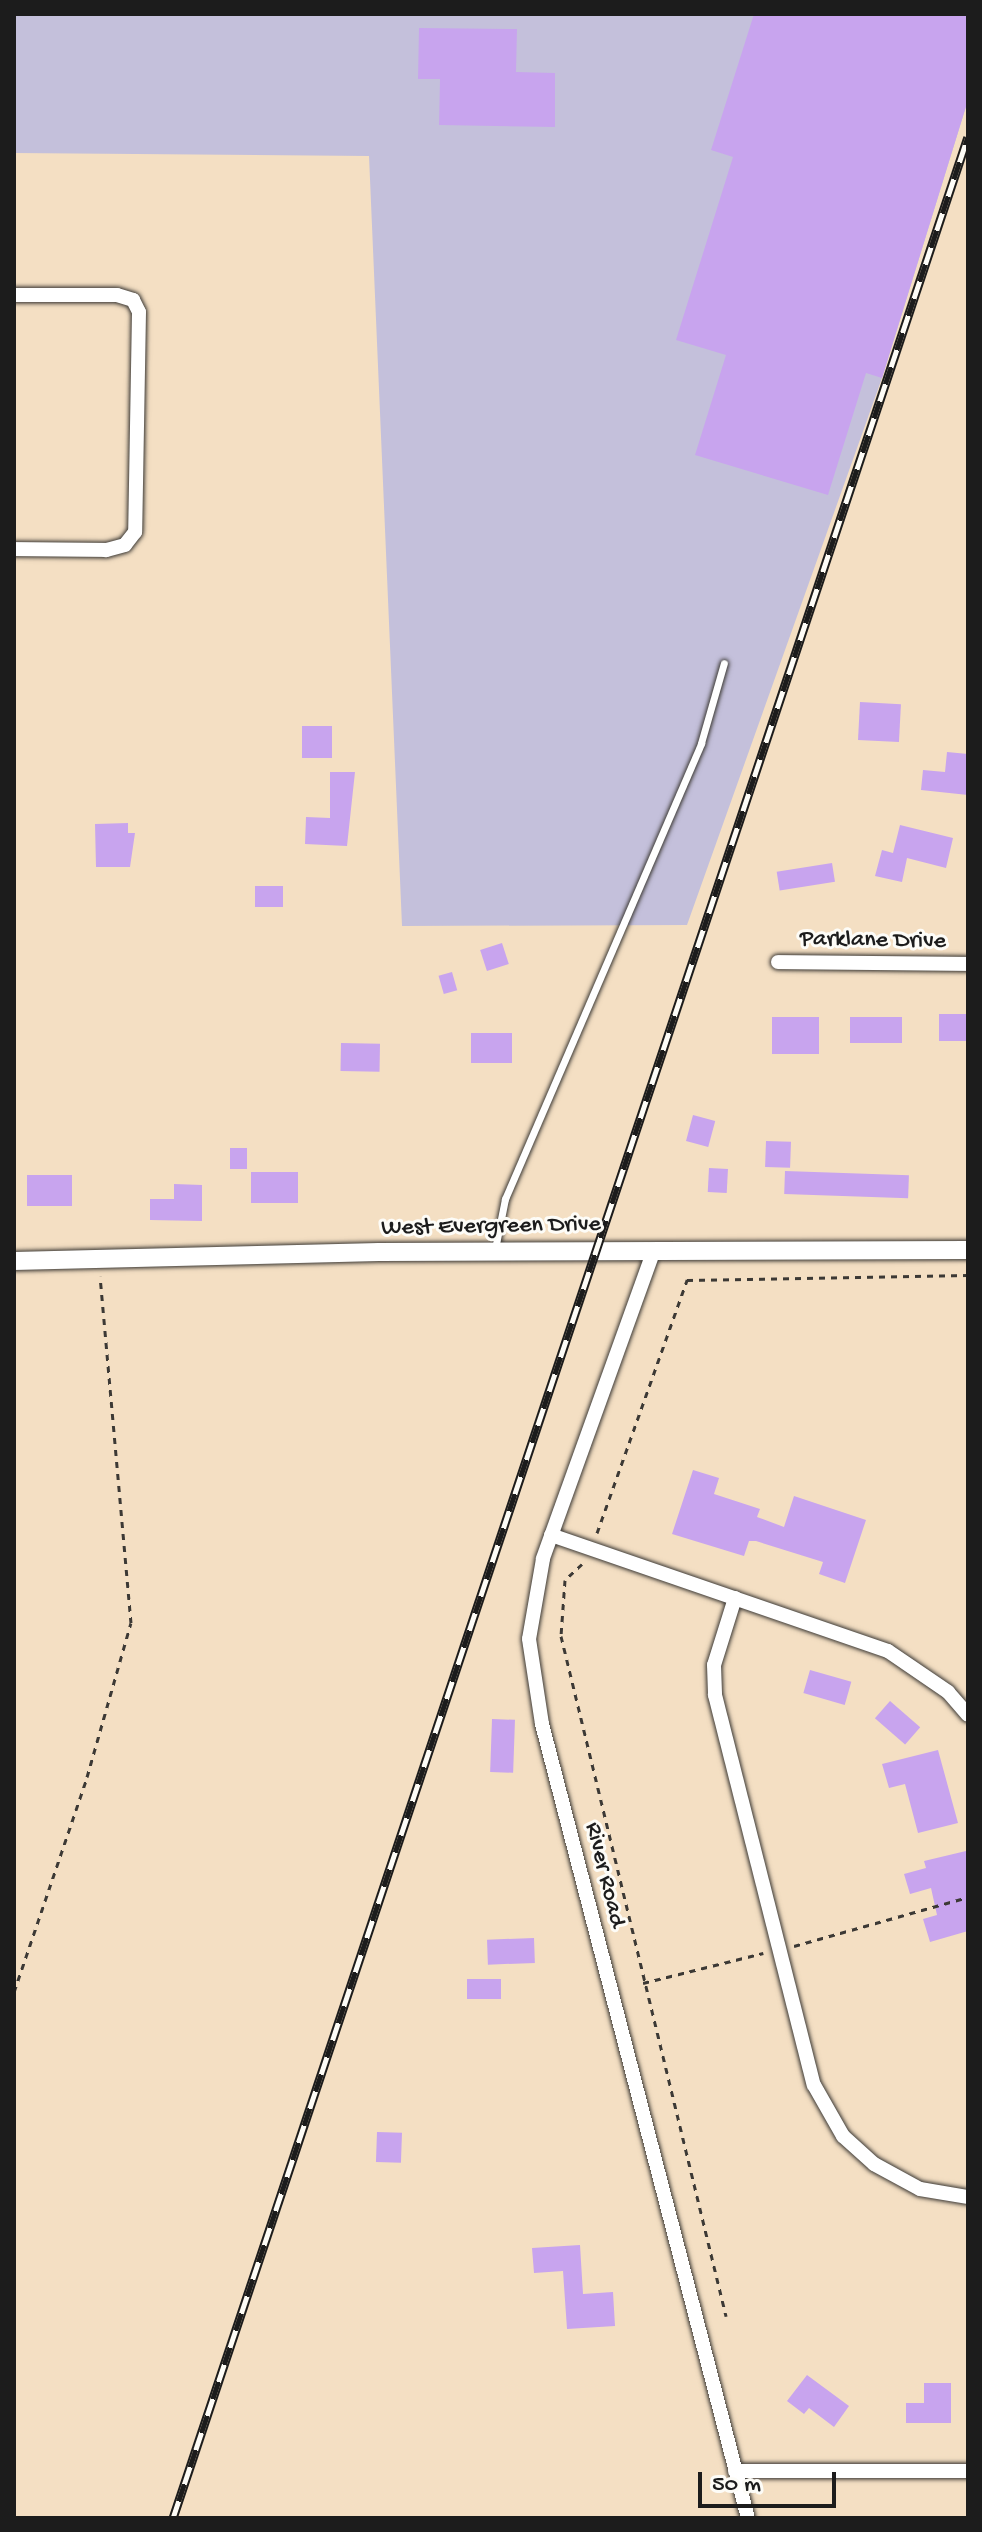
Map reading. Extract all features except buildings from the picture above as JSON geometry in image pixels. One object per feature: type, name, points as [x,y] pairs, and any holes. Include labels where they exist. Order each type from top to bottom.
[{"type":"street","points":[[14,295],[117,295],[133,300],[139,312],[139,464],[135,532],[125,545],[106,550],[14,549]]},
{"type":"street","name":"Parklane Drive","points":[[778,962],[968,964]]},
{"type":"street","name":"River Road","points":[[654,1250],[551,1535],[530,1619],[542,1724],[748,2518]]},
{"type":"street","name":"West Evergreen Drive","points":[[14,1261],[495,1251],[968,1250]]},
{"type":"street","points":[[551,1535],[888,1651],[948,1692],[968,1715]]},
{"type":"street","points":[[735,1598],[714,1665],[715,1695],[814,2085],[843,2136],[907,2183],[968,2197]]},
{"type":"street","points":[[735,2471],[968,2471]]},
{"type":"lane","points":[[495,1251],[505,1199],[701,743],[724,663]]},
{"type":"path","points":[[14,1992],[87,1777],[131,1623],[99,1259]]},
{"type":"path","points":[[726,2316],[561,1636],[565,1580],[592,1549],[687,1280],[968,1275]]},
{"type":"path","points":[[643,1983],[778,1950],[968,1897]]},
{"type":"shaded area","points":[[14,14],[968,14],[968,100],[882,378],[687,925],[402,926],[369,156],[14,153]]},
{"type":"railway","points":[[173,2518],[968,137]]}]
